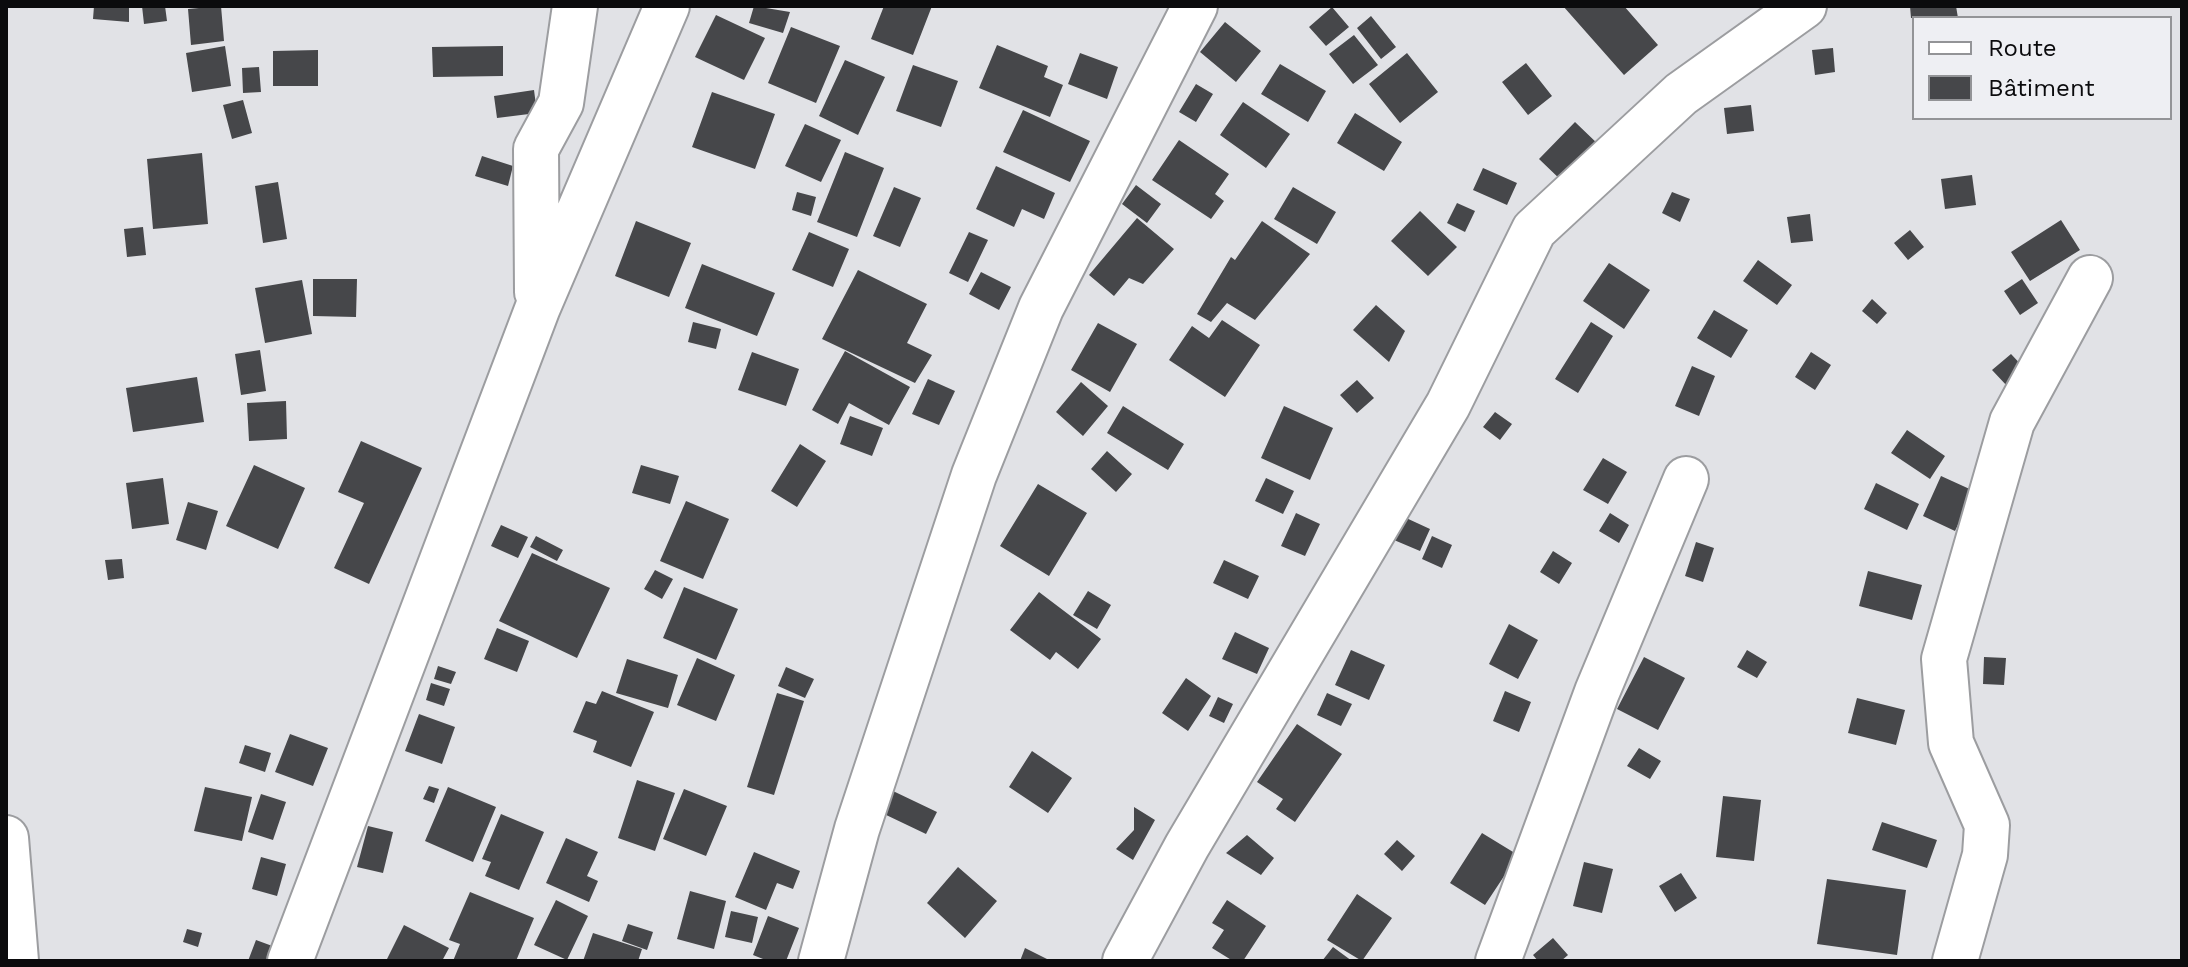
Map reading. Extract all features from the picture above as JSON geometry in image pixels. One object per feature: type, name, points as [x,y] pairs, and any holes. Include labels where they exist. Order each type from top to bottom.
[{"type":"street","points":[[538,307],[536,149],[561,103],[575,6]]},
{"type":"street","points":[[290,961],[538,307],[667,6]]},
{"type":"street","points":[[821,961],[857,829],[974,475],[1041,308],[1195,6]]},
{"type":"street","points":[[1125,961],[1187,846],[1448,405],[1534,230],[1681,94],[1804,6]]},
{"type":"street","points":[[1955,961],[1985,855],[1987,825],[1951,743],[1944,659],[2012,422],[2090,278]]},
{"type":"street","points":[[1498,961],[1597,692],[1686,479]]},
{"type":"street","points":[[6,838],[16,961]]},
{"type":"building","points":[[94,6],[129,6],[129,22],[93,19]]},
{"type":"building","points":[[142,6],[165,6],[167,21],[144,24]]},
{"type":"building","points":[[221,6],[224,41],[191,45],[188,9]]},
{"type":"building","points":[[754,6],[790,12],[783,33],[749,23]]},
{"type":"building","points":[[884,6],[932,6],[913,55],[871,39]]},
{"type":"building","points":[[1563,6],[1624,6],[1658,45],[1624,75]]},
{"type":"building","points":[[1910,6],[1956,6],[1958,16],[1912,16]]},
{"type":"building","points":[[1332,7],[1349,27],[1326,46],[1309,27]]},
{"type":"building","points":[[716,15],[765,38],[744,80],[695,57]]},
{"type":"building","points":[[1371,16],[1396,47],[1381,59],[1357,28]]},
{"type":"building","points":[[1225,22],[1261,51],[1236,82],[1200,52]]},
{"type":"building","points":[[791,27],[840,46],[816,103],[768,83]]},
{"type":"building","points":[[1354,35],[1378,65],[1353,84],[1329,54]]},
{"type":"building","points":[[997,45],[1048,66],[1044,77],[1063,85],[1050,117],[979,88]]},
{"type":"building","points":[[225,46],[231,86],[192,92],[186,53]]},
{"type":"building","points":[[503,46],[503,76],[433,77],[432,47]]},
{"type":"building","points":[[1833,48],[1835,72],[1815,75],[1812,50]]},
{"type":"building","points":[[318,50],[318,86],[273,86],[273,51]]},
{"type":"building","points":[[1080,53],[1118,67],[1107,99],[1068,84]]},
{"type":"building","points":[[1407,53],[1438,92],[1400,123],[1369,84]]},
{"type":"building","points":[[845,60],[885,77],[858,135],[819,116]]},
{"type":"building","points":[[1526,63],[1552,96],[1528,115],[1502,82]]},
{"type":"building","points":[[1280,64],[1326,91],[1308,122],[1261,94]]},
{"type":"building","points":[[913,65],[958,81],[941,127],[896,111]]},
{"type":"building","points":[[259,67],[261,92],[243,93],[242,68]]},
{"type":"building","points":[[1196,84],[1213,94],[1196,122],[1179,112]]},
{"type":"building","points":[[534,90],[537,113],[497,118],[494,96]]},
{"type":"building","points":[[712,92],[775,114],[755,169],[692,147]]},
{"type":"building","points":[[243,100],[252,133],[232,139],[223,105]]},
{"type":"building","points":[[1243,102],[1290,134],[1266,168],[1220,135]]},
{"type":"building","points":[[1751,105],[1754,131],[1727,134],[1724,108]]},
{"type":"building","points":[[1023,110],[1090,141],[1070,182],[1003,152]]},
{"type":"building","points":[[1355,113],[1402,142],[1384,171],[1337,143]]},
{"type":"building","points":[[1575,122],[1600,146],[1564,183],[1539,159]]},
{"type":"building","points":[[805,124],[841,140],[821,182],[785,166]]},
{"type":"building","points":[[1179,140],[1229,174],[1215,194],[1224,201],[1211,219],[1152,180]]},
{"type":"building","points":[[845,152],[884,168],[857,237],[817,222]]},
{"type":"building","points":[[202,153],[208,224],[153,229],[147,159]]},
{"type":"building","points":[[482,156],[513,166],[508,186],[475,176]]},
{"type":"building","points":[[996,166],[1055,193],[1044,219],[1022,209],[1014,227],[976,209]]},
{"type":"building","points":[[1483,168],[1517,183],[1507,205],[1473,190]]},
{"type":"building","points":[[1972,175],[1976,205],[1945,209],[1941,179]]},
{"type":"building","points":[[278,182],[287,239],[263,243],[255,186]]},
{"type":"building","points":[[1136,185],[1161,204],[1147,223],[1122,204]]},
{"type":"building","points":[[894,187],[921,198],[900,247],[873,236]]},
{"type":"building","points":[[1293,187],[1336,212],[1317,244],[1274,219]]},
{"type":"building","points":[[797,192],[816,197],[811,216],[792,210]]},
{"type":"building","points":[[1672,192],[1690,199],[1680,222],[1662,213]]},
{"type":"building","points":[[1457,203],[1475,211],[1465,232],[1447,223]]},
{"type":"building","points":[[1420,211],[1457,247],[1428,276],[1391,241]]},
{"type":"building","points":[[1810,214],[1813,241],[1791,243],[1787,217]]},
{"type":"building","points":[[1137,218],[1174,249],[1143,284],[1129,278],[1114,296],[1089,275]]},
{"type":"building","points":[[2061,220],[2080,250],[2030,281],[2011,252]]},
{"type":"building","points":[[636,221],[691,243],[669,297],[615,276]]},
{"type":"building","points":[[1262,221],[1310,254],[1255,320],[1227,303],[1211,322],[1197,314],[1231,257],[1235,260]]},
{"type":"building","points":[[143,227],[146,255],[127,257],[124,229]]},
{"type":"building","points":[[1910,230],[1924,247],[1908,260],[1894,243]]},
{"type":"building","points":[[809,232],[849,249],[833,287],[792,270]]},
{"type":"building","points":[[969,232],[988,240],[968,282],[949,273]]},
{"type":"building","points":[[1758,260],[1792,285],[1777,305],[1743,281]]},
{"type":"building","points":[[1609,263],[1650,290],[1624,329],[1583,301]]},
{"type":"building","points":[[702,264],[775,293],[757,336],[685,308]]},
{"type":"building","points":[[858,270],[927,304],[907,343],[932,355],[915,383],[822,339]]},
{"type":"building","points":[[981,272],[1011,287],[999,310],[969,294]]},
{"type":"building","points":[[313,279],[357,279],[356,317],[313,316]]},
{"type":"building","points":[[2022,279],[2038,303],[2020,315],[2004,291]]},
{"type":"building","points":[[302,280],[312,334],[265,343],[255,288]]},
{"type":"building","points":[[1872,299],[1887,313],[1877,324],[1862,311]]},
{"type":"building","points":[[1376,305],[1405,331],[1389,362],[1353,330]]},
{"type":"building","points":[[1714,310],[1748,330],[1731,358],[1697,338]]},
{"type":"building","points":[[1222,320],[1260,345],[1225,397],[1169,360],[1192,326],[1209,338]]},
{"type":"building","points":[[693,322],[721,329],[716,349],[688,342]]},
{"type":"building","points":[[1591,322],[1613,336],[1578,393],[1555,379]]},
{"type":"building","points":[[1098,323],[1137,344],[1110,392],[1071,370]]},
{"type":"building","points":[[260,350],[266,391],[241,395],[235,354]]},
{"type":"building","points":[[845,351],[910,387],[889,425],[849,403],[838,424],[812,410]]},
{"type":"building","points":[[752,352],[799,369],[786,406],[738,390]]},
{"type":"building","points":[[1811,352],[1831,365],[1815,390],[1795,377]]},
{"type":"building","points":[[2011,354],[2026,370],[2008,387],[1992,370]]},
{"type":"building","points":[[1692,366],[1715,376],[1699,416],[1675,406]]},
{"type":"building","points":[[197,377],[204,422],[133,432],[126,388]]},
{"type":"building","points":[[928,379],[955,391],[939,425],[912,414]]},
{"type":"building","points":[[1357,380],[1374,398],[1357,413],[1340,395]]},
{"type":"building","points":[[1081,382],[1108,406],[1083,436],[1056,412]]},
{"type":"building","points":[[286,401],[287,439],[249,441],[247,403]]},
{"type":"building","points":[[1123,406],[1184,444],[1168,470],[1107,433]]},
{"type":"building","points":[[1284,406],[1333,428],[1310,480],[1261,458]]},
{"type":"building","points":[[1495,412],[1512,424],[1500,440],[1483,427]]},
{"type":"building","points":[[850,416],[883,428],[872,456],[840,444]]},
{"type":"building","points":[[1907,430],[1945,456],[1930,479],[1891,453]]},
{"type":"building","points":[[361,441],[422,468],[369,584],[334,568],[364,503],[338,492]]},
{"type":"building","points":[[800,444],[826,461],[797,507],[771,491]]},
{"type":"building","points":[[1107,451],[1132,474],[1116,492],[1091,469]]},
{"type":"building","points":[[1603,458],[1627,472],[1608,504],[1583,490]]},
{"type":"building","points":[[254,465],[305,488],[278,549],[226,526]]},
{"type":"building","points":[[641,465],[679,476],[670,504],[632,493]]},
{"type":"building","points":[[1941,476],[1974,491],[1955,531],[1923,516]]},
{"type":"building","points":[[163,478],[169,524],[132,529],[126,483]]},
{"type":"building","points":[[1266,478],[1294,491],[1283,514],[1255,501]]},
{"type":"building","points":[[1876,483],[1919,504],[1907,530],[1864,509]]},
{"type":"building","points":[[1038,484],[1087,513],[1049,576],[1000,546]]},
{"type":"building","points":[[686,501],[729,519],[703,579],[660,561]]},
{"type":"building","points":[[188,502],[218,511],[206,550],[176,540]]},
{"type":"building","points":[[1296,513],[1320,524],[1305,556],[1281,546]]},
{"type":"building","points":[[1610,513],[1629,525],[1619,543],[1599,531]]},
{"type":"building","points":[[1404,517],[1430,529],[1420,551],[1394,540]]},
{"type":"building","points":[[501,525],[528,537],[518,558],[491,546]]},
{"type":"building","points":[[536,536],[563,550],[557,561],[530,547]]},
{"type":"building","points":[[1432,536],[1452,545],[1442,568],[1422,559]]},
{"type":"building","points":[[1696,542],[1714,548],[1703,582],[1685,576]]},
{"type":"building","points":[[1553,551],[1572,563],[1559,584],[1540,572]]},
{"type":"building","points":[[532,553],[610,588],[577,658],[499,621]]},
{"type":"building","points":[[122,559],[124,578],[108,580],[105,560]]},
{"type":"building","points":[[1224,560],[1259,576],[1248,599],[1213,583]]},
{"type":"building","points":[[655,570],[673,579],[662,599],[644,589]]},
{"type":"building","points":[[1868,571],[1922,585],[1912,620],[1859,606]]},
{"type":"building","points":[[684,587],[738,609],[716,660],[663,638]]},
{"type":"building","points":[[1088,591],[1111,605],[1097,629],[1073,615]]},
{"type":"building","points":[[1039,592],[1101,639],[1078,669],[1056,652],[1050,660],[1010,630]]},
{"type":"building","points":[[1509,624],[1538,640],[1518,679],[1489,664]]},
{"type":"building","points":[[497,628],[529,641],[517,672],[484,659]]},
{"type":"building","points":[[1235,632],[1269,648],[1257,674],[1222,659]]},
{"type":"building","points":[[1351,650],[1385,665],[1369,700],[1335,685]]},
{"type":"building","points":[[1747,650],[1767,662],[1757,678],[1737,667]]},
{"type":"building","points":[[1644,657],[1685,678],[1658,730],[1617,709]]},
{"type":"building","points":[[1984,657],[2006,658],[2004,685],[1983,684]]},
{"type":"building","points":[[697,658],[735,675],[716,721],[677,705]]},
{"type":"building","points":[[627,659],[678,675],[668,708],[616,693]]},
{"type":"building","points":[[438,666],[456,672],[451,684],[434,679]]},
{"type":"building","points":[[786,667],[814,679],[805,698],[778,686]]},
{"type":"building","points":[[1186,678],[1211,696],[1188,731],[1162,713]]},
{"type":"building","points":[[431,683],[450,689],[444,706],[426,700]]},
{"type":"building","points":[[602,691],[654,712],[631,767],[593,752],[597,741],[573,732],[586,701],[596,704]]},
{"type":"building","points":[[1505,691],[1531,702],[1519,732],[1493,721]]},
{"type":"building","points":[[777,693],[804,701],[774,795],[747,787]]},
{"type":"building","points":[[1327,693],[1352,704],[1341,726],[1317,715]]},
{"type":"building","points":[[1218,697],[1233,704],[1224,723],[1209,716]]},
{"type":"building","points":[[1857,698],[1905,710],[1896,745],[1848,733]]},
{"type":"building","points":[[419,714],[455,727],[442,764],[405,751]]},
{"type":"building","points":[[1297,724],[1342,754],[1295,822],[1276,809],[1283,799],[1257,782]]},
{"type":"building","points":[[290,734],[328,748],[313,786],[275,772]]},
{"type":"building","points":[[245,745],[271,753],[265,772],[239,763]]},
{"type":"building","points":[[1639,748],[1661,761],[1650,779],[1627,766]]},
{"type":"building","points":[[1032,751],[1072,778],[1048,813],[1009,787]]},
{"type":"building","points":[[637,780],[675,793],[655,851],[618,838]]},
{"type":"building","points":[[429,786],[439,789],[434,803],[423,799]]},
{"type":"building","points":[[205,787],[252,797],[242,841],[194,831]]},
{"type":"building","points":[[448,787],[496,807],[473,862],[425,841]]},
{"type":"building","points":[[684,789],[727,806],[706,856],[663,839]]},
{"type":"building","points":[[893,791],[937,812],[926,834],[882,813]]},
{"type":"building","points":[[261,794],[286,802],[273,840],[248,832]]},
{"type":"building","points":[[1723,796],[1761,800],[1754,861],[1716,857]]},
{"type":"building","points":[[1134,807],[1155,820],[1133,860],[1116,849],[1134,830]]},
{"type":"building","points":[[501,814],[544,832],[519,890],[485,876],[491,862],[482,859]]},
{"type":"building","points":[[1882,822],[1937,840],[1927,868],[1872,850]]},
{"type":"building","points":[[368,826],[393,832],[383,873],[357,867]]},
{"type":"building","points":[[1482,833],[1518,855],[1485,905],[1450,883]]},
{"type":"building","points":[[1247,835],[1274,858],[1261,875],[1226,853]]},
{"type":"building","points":[[566,838],[598,852],[587,876],[598,881],[589,902],[546,883]]},
{"type":"building","points":[[1397,840],[1415,856],[1402,871],[1384,854]]},
{"type":"building","points":[[754,852],[800,871],[793,889],[777,883],[766,910],[735,897]]},
{"type":"building","points":[[261,857],[286,864],[277,896],[252,889]]},
{"type":"building","points":[[1584,862],[1613,869],[1602,913],[1573,906]]},
{"type":"building","points":[[958,867],[997,901],[965,938],[927,903]]},
{"type":"building","points":[[1681,873],[1697,898],[1675,912],[1659,886]]},
{"type":"building","points":[[1827,879],[1906,890],[1897,955],[1817,944]]},
{"type":"building","points":[[690,891],[726,901],[714,949],[677,939]]},
{"type":"building","points":[[470,892],[534,918],[516,961],[453,961],[460,944],[449,940]]},
{"type":"building","points":[[1357,894],[1392,918],[1362,961],[1327,940]]},
{"type":"building","points":[[556,900],[588,916],[567,960],[534,945]]},
{"type":"building","points":[[1227,900],[1266,926],[1243,961],[1233,961],[1212,948],[1224,930],[1212,923]]},
{"type":"building","points":[[731,911],[758,917],[752,943],[725,937]]},
{"type":"building","points":[[768,916],[799,928],[786,961],[768,961],[753,955]]},
{"type":"building","points":[[628,924],[653,932],[647,950],[622,941]]},
{"type":"building","points":[[404,925],[449,948],[442,961],[387,959]]},
{"type":"building","points":[[187,929],[202,933],[198,947],[183,942]]},
{"type":"building","points":[[593,933],[642,949],[638,961],[583,961]]},
{"type":"building","points":[[1553,938],[1568,955],[1561,961],[1538,961],[1533,955]]},
{"type":"building","points":[[256,940],[275,947],[270,961],[248,961]]},
{"type":"building","points":[[1333,947],[1352,961],[1322,961]]},
{"type":"building","points":[[1025,948],[1047,959],[1046,961],[1020,961]]}]
